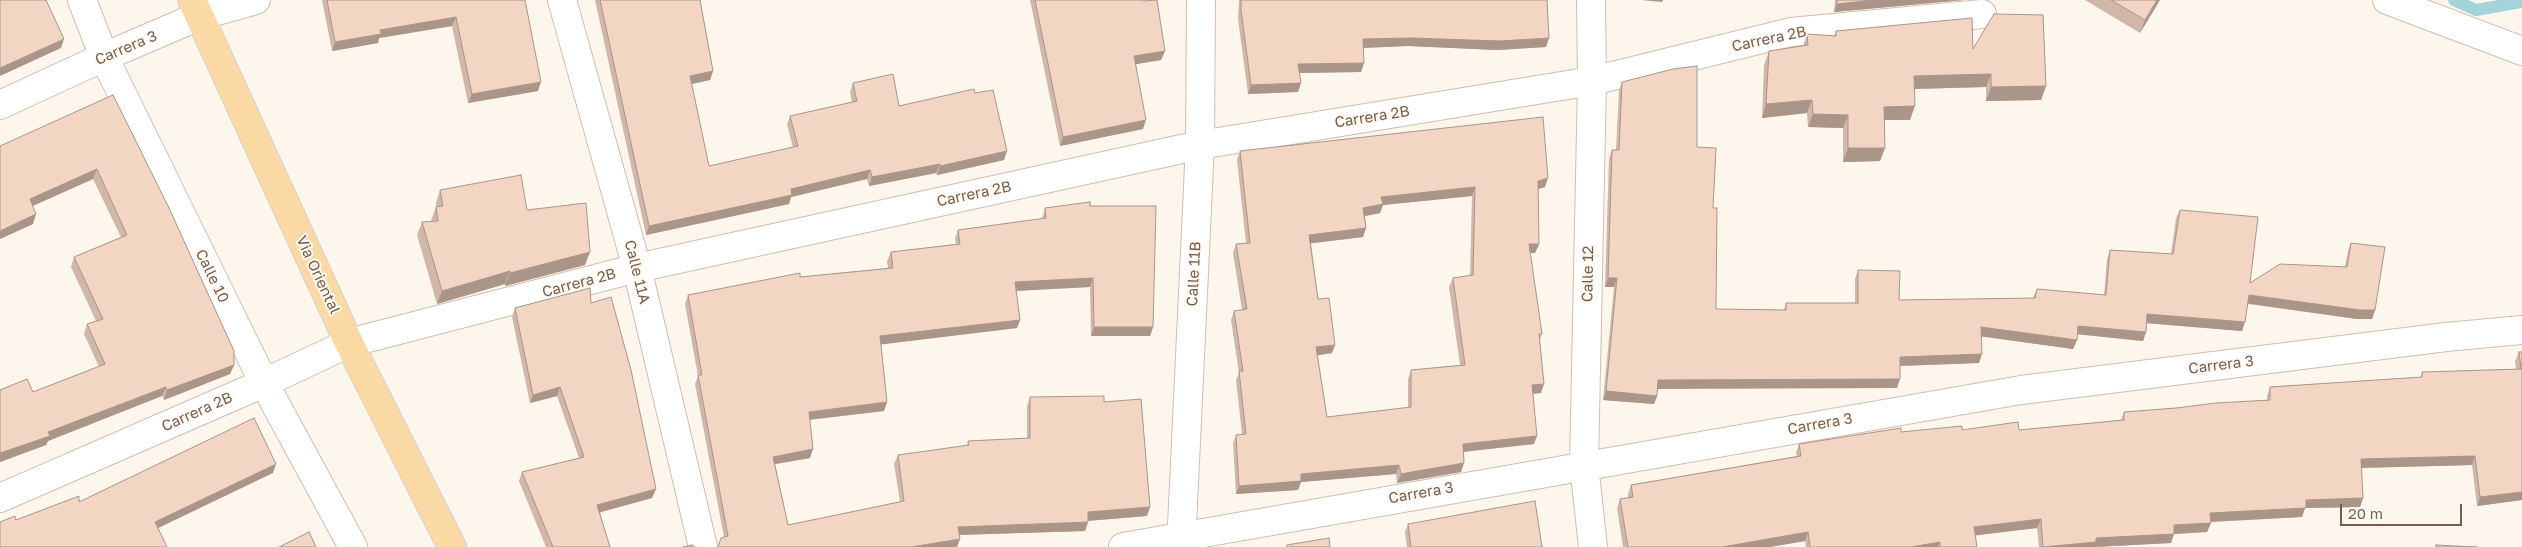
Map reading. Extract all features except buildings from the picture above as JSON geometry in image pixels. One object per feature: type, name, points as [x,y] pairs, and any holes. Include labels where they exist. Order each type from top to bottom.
[{"type":"main road","name":"Via Oriental","points":[[195,8],[349,343],[452,547]]},
{"type":"street","name":"Calle 10","points":[[82,0],[104,57],[264,383],[353,547]]},
{"type":"street","name":"Carrera 3","points":[[0,105],[104,57],[195,8],[256,0]]},
{"type":"street","name":"Calle 11A","points":[[562,0],[637,268],[703,547]]},
{"type":"street","name":"Calle 11B","points":[[1181,541],[1200,145],[1201,0]]},
{"type":"street","name":"Calle 12","points":[[1591,0],[1592,81],[1584,465],[1593,547]]},
{"type":"street","points":[[2387,0],[2522,51]]},
{"type":"street","name":"Carrera 2B","points":[[0,498],[264,383],[349,343],[637,268],[1200,145],[1592,81],[1791,32],[1982,14]]},
{"type":"street","name":"Carrera 3","points":[[1123,547],[1181,541],[1584,465],[2022,390],[2446,337],[2522,330]]},
{"type":"waterway","points":[[2454,0],[2476,10],[2522,2]]}]
